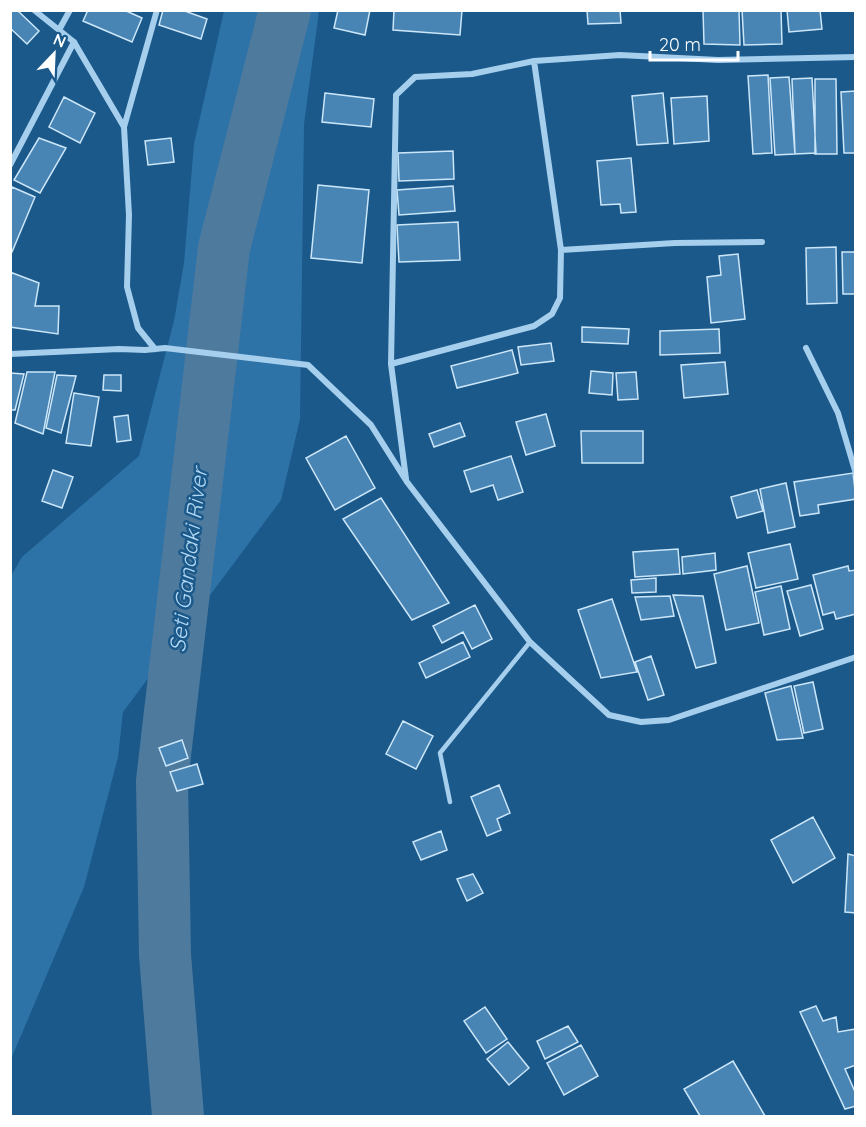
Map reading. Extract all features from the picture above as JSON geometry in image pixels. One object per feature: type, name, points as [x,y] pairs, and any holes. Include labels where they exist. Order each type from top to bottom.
[{"type":"street","points":[[34,10],[74,42],[124,127]]},
{"type":"street","points":[[59,30],[70,10]]},
{"type":"street","points":[[155,349],[138,328],[127,287],[129,215],[124,127],[157,10]]},
{"type":"street","points":[[10,165],[74,42]]},
{"type":"street","points":[[407,482],[391,364],[396,95],[415,77],[472,74],[534,61],[620,55],[718,60],[855,57]]},
{"type":"street","points":[[391,364],[534,326],[552,314],[560,298],[561,250],[534,61]]},
{"type":"street","points":[[561,250],[675,243],[762,242]]},
{"type":"street","points":[[10,354],[165,348],[308,364],[371,424],[407,482],[530,642],[609,716],[641,722],[669,720],[855,657]]},
{"type":"street","points":[[806,348],[838,413],[855,474]]},
{"type":"lane","points":[[450,802],[440,753],[530,642]]},
{"type":"shaded area","points":[[224,11],[319,11],[304,124],[300,419],[281,500],[123,712],[118,757],[84,887],[11,1059],[11,576],[22,557],[139,456],[174,321],[184,263],[194,144]]},
{"type":"building","points":[[10,10],[17,10],[39,31],[27,44],[10,28]]},
{"type":"building","points":[[88,10],[124,10],[142,18],[132,42],[83,21]]},
{"type":"building","points":[[163,10],[182,10],[207,19],[201,39],[159,25]]},
{"type":"building","points":[[338,10],[370,10],[365,35],[334,28]]},
{"type":"building","points":[[394,10],[462,10],[460,35],[393,30]]},
{"type":"building","points":[[587,10],[620,10],[621,23],[588,24]]},
{"type":"building","points":[[703,10],[739,10],[740,45],[704,44]]},
{"type":"building","points":[[742,10],[781,10],[782,44],[744,45]]},
{"type":"building","points":[[787,10],[820,10],[822,29],[789,32]]},
{"type":"building","points":[[768,75],[772,153],[753,154],[748,76]]},
{"type":"building","points":[[789,77],[795,154],[775,155],[770,78]]},
{"type":"building","points":[[812,78],[816,153],[795,154],[792,79]]},
{"type":"building","points":[[815,79],[836,79],[837,154],[815,154]]},
{"type":"building","points":[[856,91],[856,153],[844,153],[841,92]]},
{"type":"building","points":[[325,93],[374,99],[371,127],[322,122]]},
{"type":"building","points":[[663,93],[668,143],[637,145],[632,96]]},
{"type":"building","points":[[707,96],[709,141],[674,144],[671,98]]},
{"type":"building","points":[[64,97],[95,113],[80,143],[49,127]]},
{"type":"building","points":[[39,138],[66,148],[40,193],[14,180]]},
{"type":"building","points":[[171,138],[174,162],[148,165],[145,141]]},
{"type":"building","points":[[453,151],[454,179],[399,181],[398,153]]},
{"type":"building","points":[[631,158],[636,212],[621,213],[620,204],[601,205],[597,161]]},
{"type":"building","points":[[318,185],[369,190],[362,263],[311,258]]},
{"type":"building","points":[[453,186],[455,211],[399,215],[397,190]]},
{"type":"building","points":[[12,187],[35,197],[12,252],[10,252],[10,191]]},
{"type":"building","points":[[458,222],[460,260],[399,262],[397,225]]},
{"type":"building","points":[[836,247],[837,303],[807,304],[806,248]]},
{"type":"building","points":[[842,252],[856,252],[856,294],[843,294]]},
{"type":"building","points":[[738,254],[745,319],[711,323],[707,277],[721,275],[719,256]]},
{"type":"building","points":[[10,272],[39,283],[35,306],[59,306],[58,334],[10,327]]},
{"type":"building","points":[[582,327],[629,329],[628,344],[582,342]]},
{"type":"building","points":[[719,329],[720,353],[660,355],[660,331]]},
{"type":"building","points":[[551,343],[554,361],[521,365],[518,347]]},
{"type":"building","points":[[512,350],[518,373],[457,388],[451,366]]},
{"type":"building","points":[[725,362],[728,394],[684,398],[681,365]]},
{"type":"building","points":[[591,371],[613,373],[612,395],[589,393]]},
{"type":"building","points":[[27,372],[55,372],[43,434],[15,423]]},
{"type":"building","points":[[636,372],[638,399],[618,400],[616,373]]},
{"type":"building","points":[[10,373],[24,374],[15,410],[10,410]]},
{"type":"building","points":[[57,375],[76,376],[61,433],[46,428]]},
{"type":"building","points":[[104,375],[121,375],[121,391],[103,390]]},
{"type":"building","points":[[74,393],[99,397],[91,446],[66,443]]},
{"type":"building","points":[[546,414],[555,446],[526,455],[516,422]]},
{"type":"building","points":[[128,415],[131,440],[117,442],[114,417]]},
{"type":"building","points":[[460,423],[465,436],[434,447],[429,434]]},
{"type":"building","points":[[581,431],[643,431],[643,463],[582,463]]},
{"type":"building","points":[[346,436],[375,488],[335,510],[306,458]]},
{"type":"building","points":[[511,456],[523,492],[498,500],[493,485],[471,492],[464,471]]},
{"type":"building","points":[[53,470],[73,477],[62,508],[42,501]]},
{"type":"building","points":[[853,473],[856,499],[818,505],[819,513],[800,516],[794,482]]},
{"type":"building","points":[[786,483],[795,527],[768,533],[760,489]]},
{"type":"building","points":[[757,490],[763,511],[737,518],[731,497]]},
{"type":"building","points":[[381,498],[449,603],[412,620],[343,519]]},
{"type":"building","points":[[790,544],[798,579],[756,588],[748,553]]},
{"type":"building","points":[[678,549],[680,574],[635,577],[633,552]]},
{"type":"building","points":[[715,553],[716,570],[683,574],[682,557]]},
{"type":"building","points":[[747,566],[759,623],[726,630],[714,574]]},
{"type":"building","points":[[848,566],[849,571],[856,570],[856,614],[836,619],[834,612],[823,615],[813,575]]},
{"type":"building","points":[[656,578],[656,592],[632,593],[631,580]]},
{"type":"building","points":[[811,585],[823,629],[800,636],[787,591]]},
{"type":"building","points":[[781,586],[790,629],[764,635],[755,592]]},
{"type":"building","points":[[673,595],[703,596],[716,663],[696,668]]},
{"type":"building","points":[[670,596],[674,616],[641,620],[635,597]]},
{"type":"building","points":[[612,599],[637,672],[601,678],[578,610]]},
{"type":"building","points":[[475,605],[492,639],[472,649],[463,632],[442,643],[433,626]]},
{"type":"building","points":[[463,642],[470,657],[426,678],[419,663]]},
{"type":"building","points":[[651,656],[664,695],[648,700],[635,662]]},
{"type":"building","points":[[813,682],[823,729],[804,733],[794,686]]},
{"type":"building","points":[[791,686],[803,738],[777,740],[765,693]]},
{"type":"building","points":[[403,721],[433,736],[416,769],[386,754]]},
{"type":"building","points":[[182,740],[188,758],[166,766],[159,748]]},
{"type":"building","points":[[197,764],[203,784],[177,791],[170,772]]},
{"type":"building","points":[[499,785],[510,813],[497,819],[501,830],[487,836],[471,797]]},
{"type":"building","points":[[813,817],[835,858],[793,883],[771,840]]},
{"type":"building","points":[[441,831],[447,850],[421,860],[413,842]]},
{"type":"building","points":[[848,854],[856,856],[856,913],[845,912]]},
{"type":"building","points":[[473,874],[483,893],[467,901],[457,879]]},
{"type":"building","points":[[816,1006],[823,1021],[836,1017],[838,1032],[856,1029],[856,1065],[845,1069],[856,1094],[856,1106],[845,1109],[800,1012]]},
{"type":"building","points":[[485,1007],[507,1039],[486,1053],[464,1021]]},
{"type":"building","points":[[568,1026],[578,1042],[545,1059],[537,1041]]},
{"type":"building","points":[[508,1042],[529,1068],[509,1085],[487,1059]]},
{"type":"building","points":[[581,1045],[598,1076],[564,1095],[547,1063]]},
{"type":"building","points":[[733,1061],[765,1116],[700,1116],[684,1089]]},
{"type":"waterway","name":"Seti Gandaki River","points":[[178,1116],[165,955],[162,781],[224,248],[285,10]]}]
